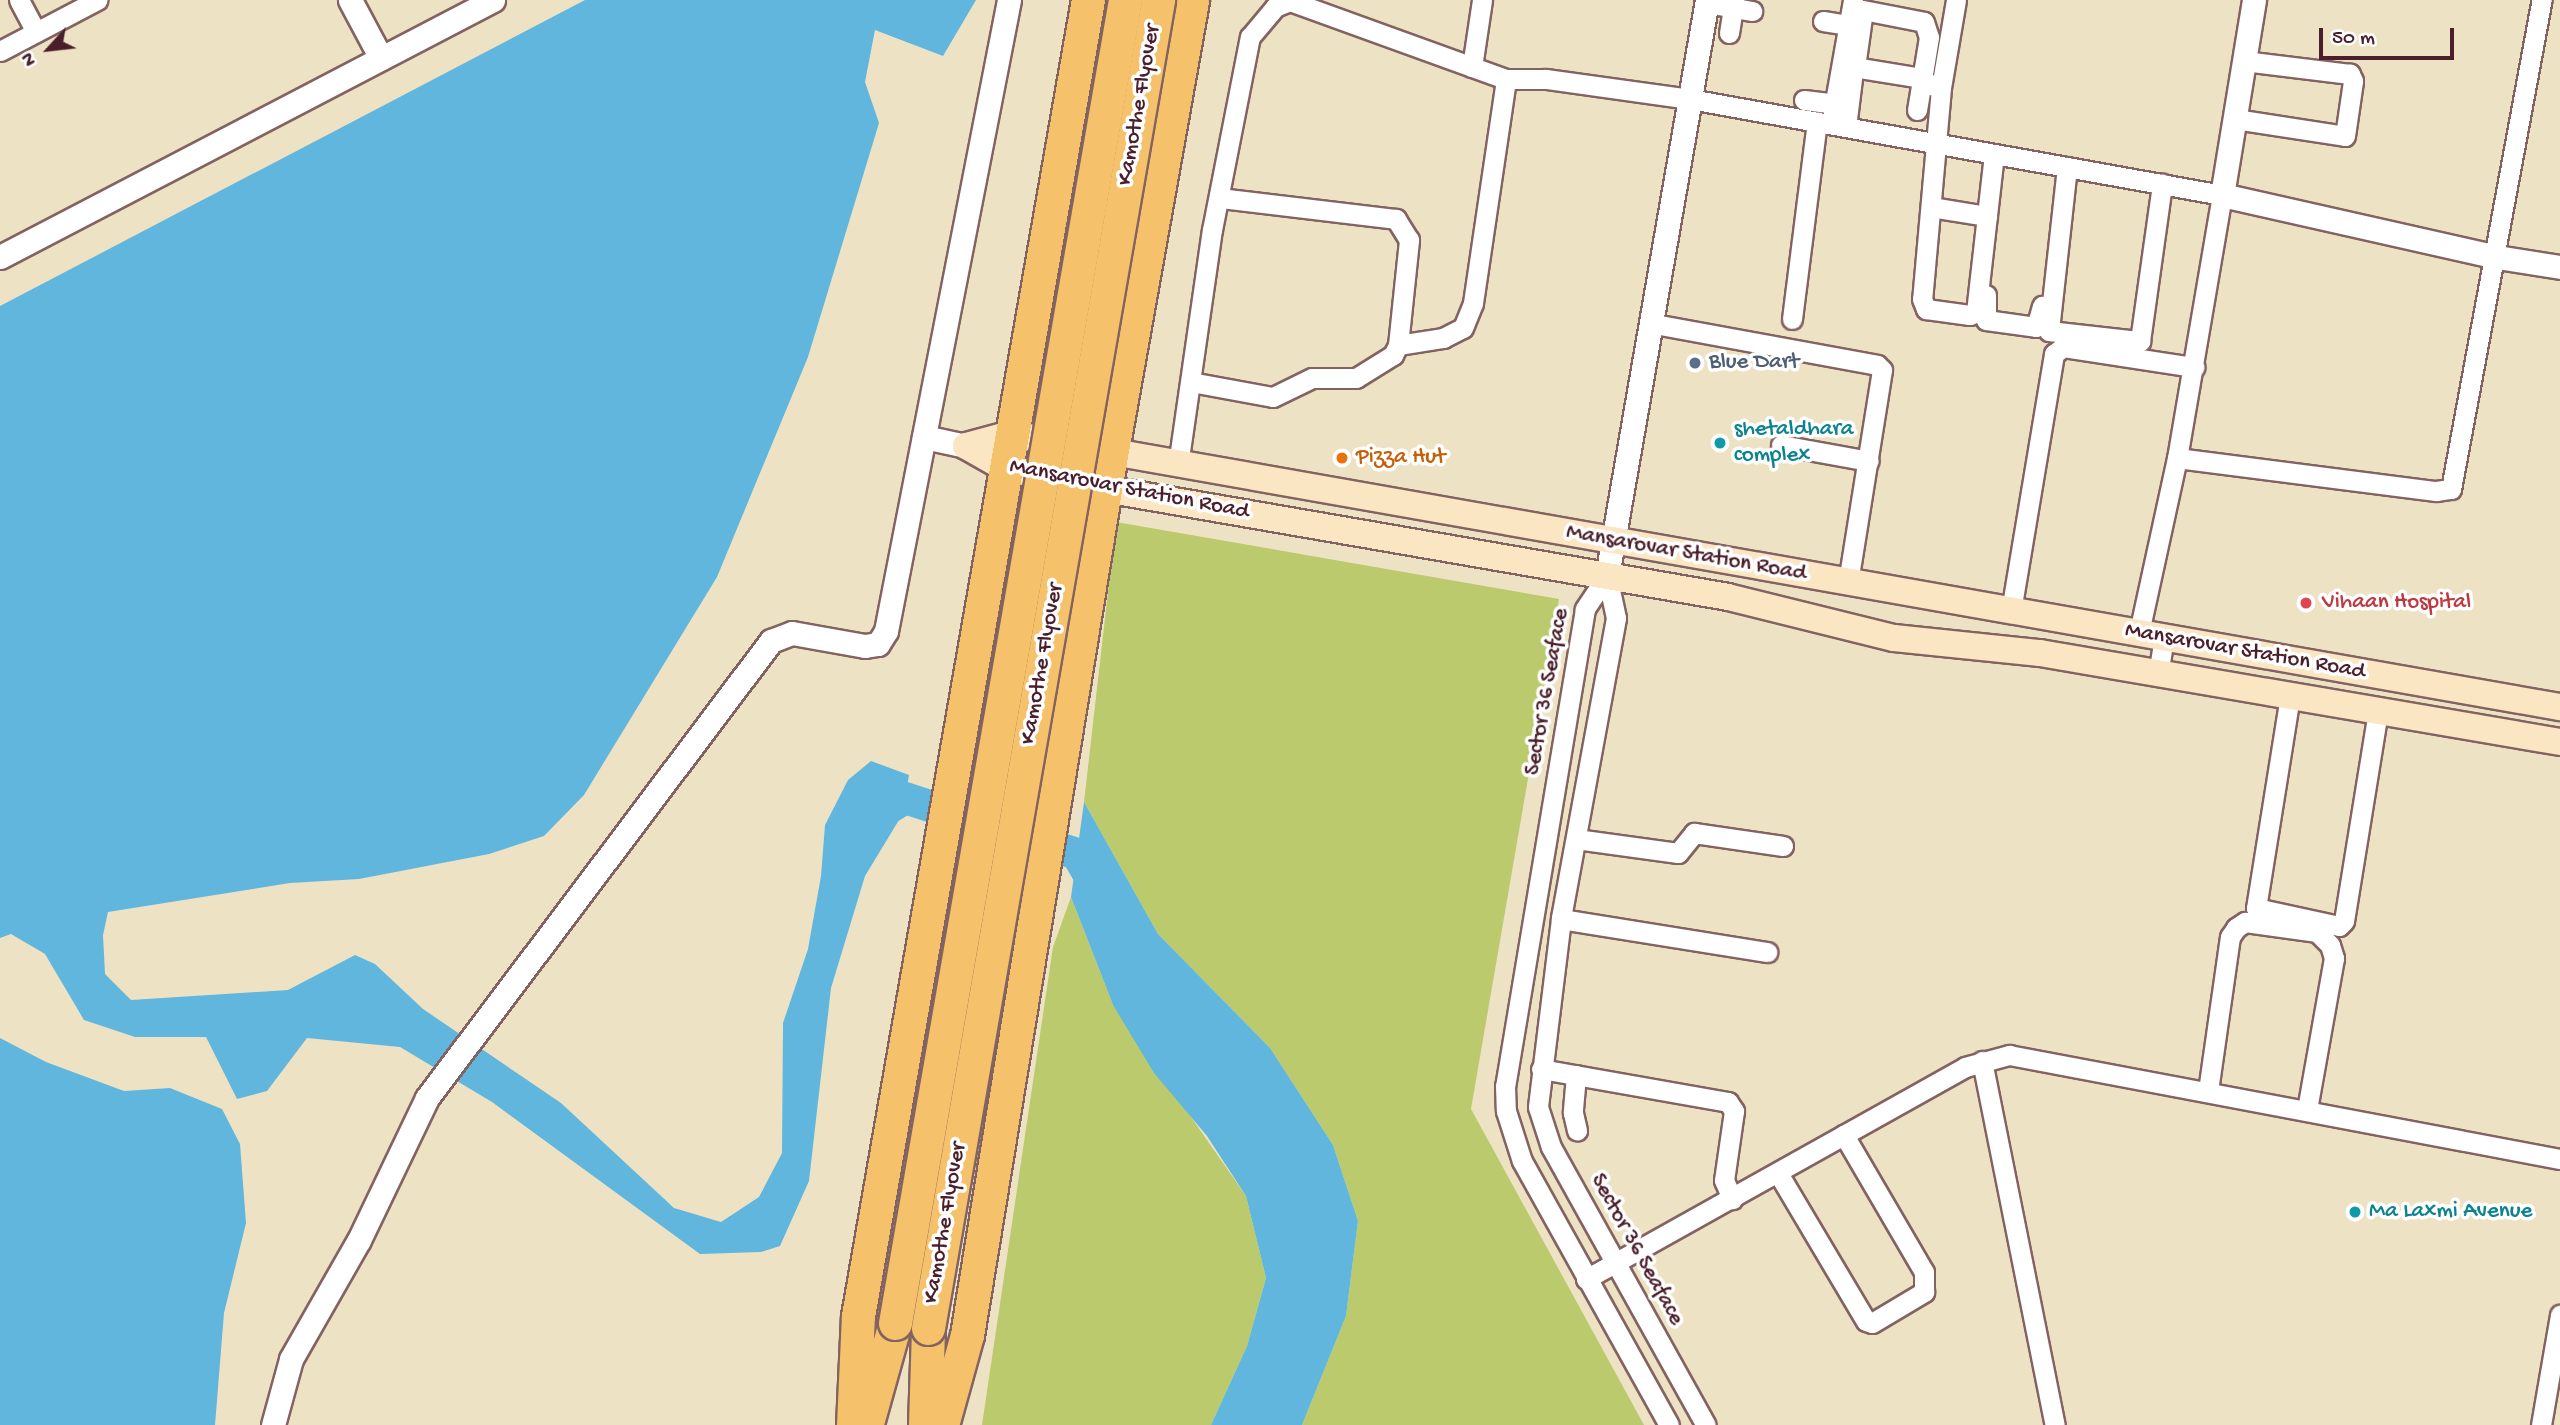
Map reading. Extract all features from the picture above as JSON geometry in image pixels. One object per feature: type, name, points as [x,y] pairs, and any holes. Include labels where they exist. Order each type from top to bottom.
[{"type":"highway","points":[[853,1425],[858,1316],[1088,0]]},
{"type":"highway","name":"Kamothe Flyover","points":[[867,1425],[895,1323],[1125,0]]},
{"type":"highway","name":"Kamothe Flyover","points":[[925,1425],[928,1328],[1158,0]]},
{"type":"highway","points":[[942,1425],[967,1335],[1111,453],[1192,0]]},
{"type":"main road","name":"Mansarovar Station Road","points":[[966,446],[1011,434],[2560,707]]},
{"type":"main road","name":"Mansarovar Station Road","points":[[966,446],[1005,467],[1105,489],[1728,597],[1894,638],[2040,653],[2560,742]]},
{"type":"street","points":[[19,0],[36,32]]},
{"type":"street","points":[[0,51],[36,32],[67,7],[97,0]]},
{"type":"street","points":[[350,0],[381,58]]},
{"type":"street","points":[[0,257],[493,0]]},
{"type":"street","points":[[273,1425],[291,1359],[359,1240],[427,1098],[771,641],[792,633],[865,646],[878,644],[886,631],[1009,0]]},
{"type":"street","points":[[1178,465],[1220,198],[1250,37],[1275,7],[1290,0],[1506,79],[1546,79],[1689,99],[1832,124],[2222,195],[2497,257],[2560,267]]},
{"type":"street","points":[[1472,67],[1482,0]]},
{"type":"street","points":[[1792,318],[1832,124],[1853,0]]},
{"type":"street","points":[[1956,0],[1942,83],[1936,143],[1922,299],[1926,309],[1970,315],[1976,312],[1987,216],[1999,154]]},
{"type":"street","points":[[2158,675],[2151,635],[2177,458],[2254,0]]},
{"type":"street","points":[[2177,458],[2437,491],[2451,489],[2497,257],[2542,0]]},
{"type":"street","points":[[1607,576],[1707,1],[1740,6],[1729,33]]},
{"type":"street","points":[[1856,60],[1863,10],[1921,19],[1929,37],[1917,110]]},
{"type":"street","points":[[1823,21],[1849,26]]},
{"type":"street","points":[[2235,119],[2345,136],[2353,80],[2350,74],[2244,61]]},
{"type":"street","points":[[1832,124],[1853,71],[1860,68],[1922,78],[1927,85],[1942,83]]},
{"type":"street","points":[[1398,345],[1443,338],[1462,328],[1473,303],[1506,79]]},
{"type":"street","points":[[1804,100],[1835,104]]},
{"type":"street","points":[[1999,154],[1986,320],[2039,325],[2065,167]]},
{"type":"street","points":[[2065,167],[2049,331],[2140,341],[2162,184]]},
{"type":"street","points":[[1191,382],[1273,397],[1312,378],[1356,378],[1393,355],[1398,345],[1409,240],[1396,219],[1220,198]]},
{"type":"street","points":[[1931,207],[1987,216]]},
{"type":"street","points":[[1649,323],[1877,366],[1884,378],[1848,583]]},
{"type":"street","points":[[2011,611],[2054,355],[2063,347],[2194,367]]},
{"type":"street","points":[[924,437],[966,446]]},
{"type":"street","points":[[1781,445],[1869,461]]},
{"type":"street","name":"Sector 36 Seaface","points":[[1607,576],[1616,618],[1562,919],[1541,1069],[1541,1124],[1615,1264],[1706,1425]]},
{"type":"street","name":"Sector 36 Seaface","points":[[1607,576],[1585,609],[1506,1086],[1511,1134],[1586,1279],[1669,1425]]},
{"type":"street","points":[[2290,696],[2256,908],[2339,926],[2344,921],[2378,710]]},
{"type":"street","points":[[1576,839],[1678,853],[1694,833],[1783,846]]},
{"type":"street","points":[[1562,919],[1766,952]]},
{"type":"street","points":[[2208,1091],[2230,937],[2236,928],[2245,922],[2317,932],[2330,945],[2334,958],[2307,1110]]},
{"type":"street","points":[[1586,1279],[1982,1061],[2009,1055],[2042,1059],[2560,1159]]},
{"type":"street","points":[[1982,1061],[2055,1425]]},
{"type":"street","points":[[1541,1069],[1728,1102],[1734,1111],[1724,1180],[1732,1199]]},
{"type":"street","points":[[1576,1075],[1573,1113],[1577,1132]]},
{"type":"street","points":[[1773,1175],[1866,1321],[1872,1323],[1924,1292],[1924,1272],[1844,1135]]},
{"type":"street","points":[[1773,1175],[1852,1319]]},
{"type":"street","points":[[2541,1425],[2555,1372],[2560,1315]]},
{"type":"green space","points":[[1116,522],[1559,599],[1471,1109],[1644,1425],[1302,1425],[1346,1316],[1358,1221],[1333,1145],[1270,1048],[1158,934],[1084,802]]},
{"type":"green space","points":[[1071,897],[1113,1005],[1246,1196],[1266,1278],[1247,1346],[1211,1425],[982,1425],[1053,947]]},
{"type":"water","points":[[585,0],[976,0],[943,56],[875,30],[865,82],[879,123],[808,357],[717,577],[584,795],[544,836],[489,854],[359,879],[290,883],[108,912],[103,935],[105,974],[131,1000],[288,990],[355,955],[375,964],[423,1009],[561,1103],[674,1208],[721,1222],[759,1197],[782,1153],[783,1023],[808,949],[821,876],[825,825],[848,780],[871,761],[909,775],[902,815],[865,876],[831,988],[809,1181],[780,1246],[761,1252],[700,1254],[492,1102],[400,1047],[307,1038],[267,1091],[237,1099],[206,1037],[135,1037],[84,1020],[45,954],[11,934],[0,938],[0,306]]},
{"type":"water","points":[[1084,802],[1158,934],[1270,1048],[1333,1145],[1358,1221],[1346,1316],[1302,1425],[1211,1425],[1247,1346],[1266,1278],[1246,1196],[1207,1136],[1154,1073],[1113,1005],[1071,897]]},
{"type":"water","points":[[0,1038],[46,1062],[124,1091],[170,1088],[222,1109],[240,1144],[246,1223],[224,1313],[215,1425],[0,1425]]},
{"type":"waterway","points":[[870,820],[905,798],[1077,854],[1097,889]]},
{"type":"place","name":"Blue Dart","points":[[1695,363]]},
{"type":"place","name":"shetaldhara complex","points":[[1720,443]]},
{"type":"place","name":"Pizza Hut","points":[[1342,458]]},
{"type":"place","name":"Vihaan Hospital","points":[[2306,603]]},
{"type":"place","name":"Ma Laxmi Avenue","points":[[2355,1212]]}]
